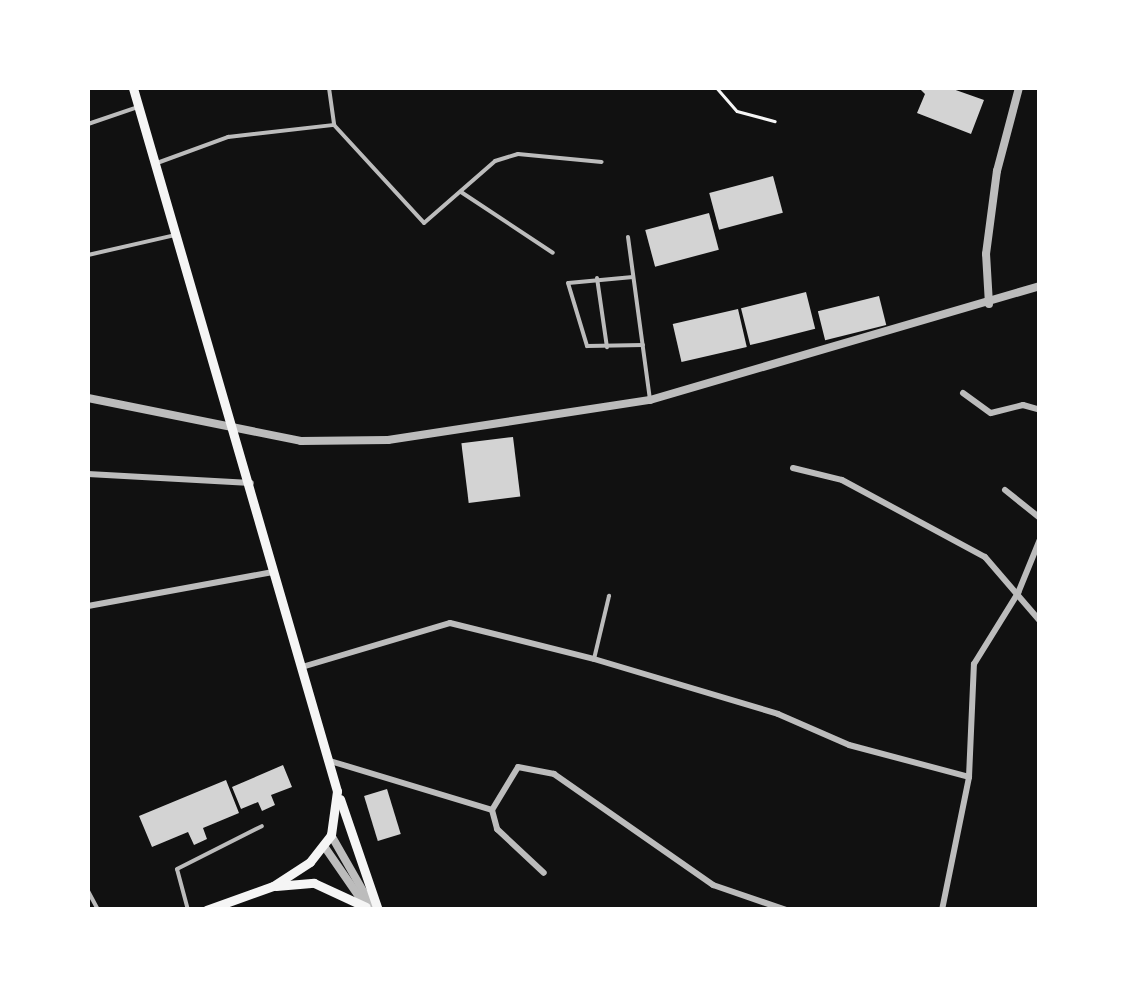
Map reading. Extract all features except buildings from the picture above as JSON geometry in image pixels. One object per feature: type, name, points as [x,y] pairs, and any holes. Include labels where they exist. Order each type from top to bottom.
[{"type":"main road","points":[[133,88],[236,430],[372,909]]},
{"type":"main road","points":[[273,886],[324,846],[331,835],[337,791]]},
{"type":"main road","points":[[206,910],[273,886],[314,883],[372,909]]},
{"type":"street","points":[[988,304],[986,254],[997,170],[1018,88]]},
{"type":"street","points":[[88,398],[301,442],[388,440],[650,400],[1040,286]]},
{"type":"street","points":[[963,393],[991,413],[1023,405],[1040,410]]},
{"type":"street","points":[[793,468],[842,480],[985,556],[1040,621]]},
{"type":"street","points":[[88,474],[251,483]]},
{"type":"street","points":[[1005,490],[1040,518]]},
{"type":"street","points":[[942,910],[969,777],[974,664],[1018,593],[1040,539]]},
{"type":"street","points":[[88,606],[277,572]]},
{"type":"street","points":[[302,666],[450,623],[594,659],[778,714],[866,750],[969,777]]},
{"type":"street","points":[[330,761],[492,810]]},
{"type":"street","points":[[544,874],[498,829],[492,810],[518,767],[554,774],[713,885],[786,910]]},
{"type":"street","points":[[331,835],[372,909]]},
{"type":"street","points":[[324,846],[372,909]]},
{"type":"lane","points":[[329,88],[334,125],[418,220],[430,221],[494,161],[518,154],[602,162]]},
{"type":"lane","points":[[88,124],[139,106]]},
{"type":"lane","points":[[157,164],[228,137],[334,125]]},
{"type":"lane","points":[[461,192],[553,254]]},
{"type":"lane","points":[[88,255],[178,234]]},
{"type":"lane","points":[[628,237],[650,400]]},
{"type":"lane","points":[[633,277],[568,283],[581,341],[606,348],[642,346]]},
{"type":"lane","points":[[597,278],[606,348]]},
{"type":"lane","points":[[594,659],[609,596]]},
{"type":"lane","points":[[188,910],[177,869],[262,826]]},
{"type":"lane","points":[[88,890],[98,910]]},
{"type":"path","points":[[717,88],[737,111],[775,121]]}]
